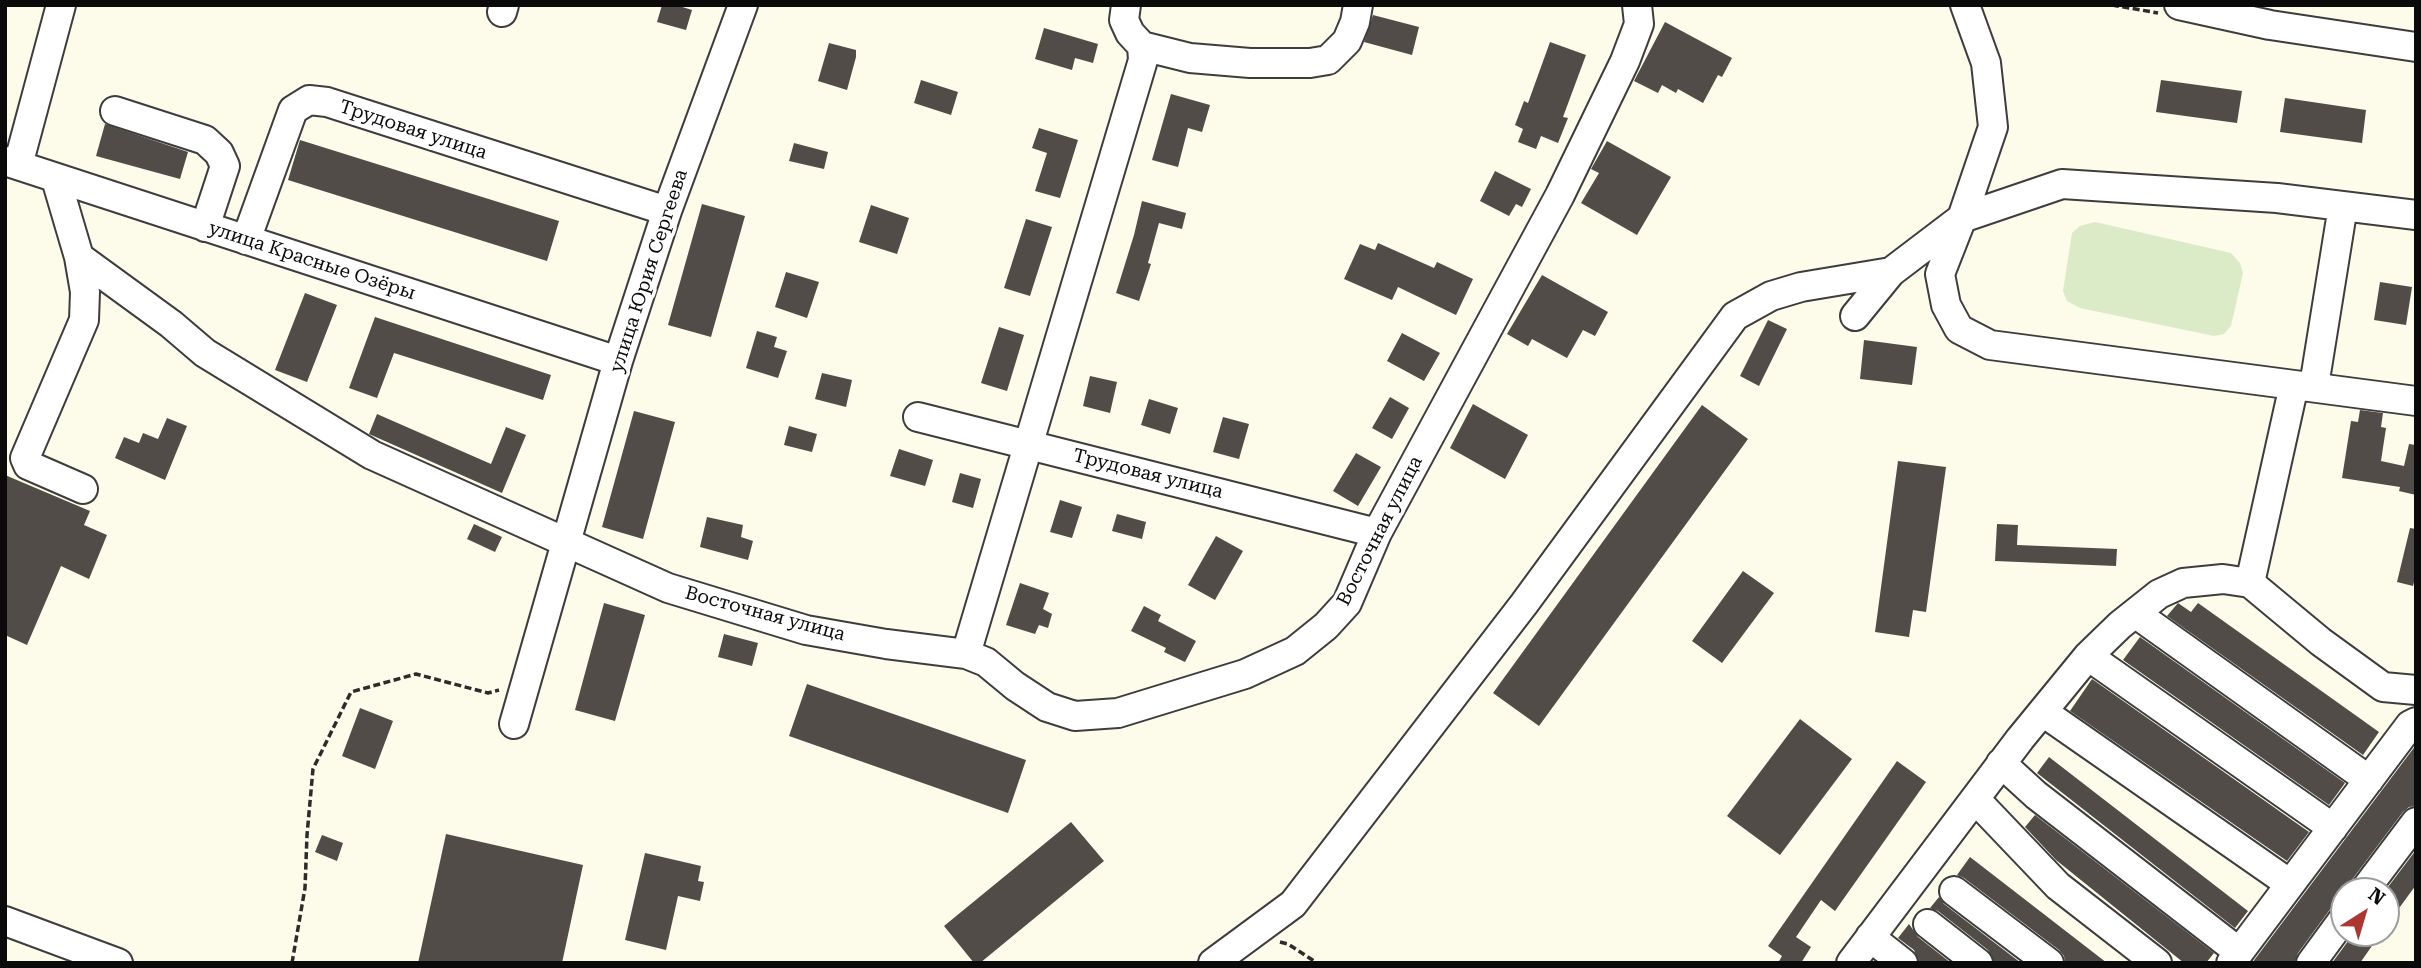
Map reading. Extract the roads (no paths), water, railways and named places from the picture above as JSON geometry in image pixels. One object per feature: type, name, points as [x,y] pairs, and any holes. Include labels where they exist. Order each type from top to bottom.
[{"type":"street","points":[[12,163],[61,5]]},
{"type":"street","name":"улица Юрия Сергеева","points":[[514,724],[618,361],[667,211],[743,5]]},
{"type":"street","points":[[1126,5],[1124,20],[1130,33],[1142,46],[1189,58],[1250,63],[1328,61],[1347,41],[1358,5]]},
{"type":"street","name":"Восточная улица","points":[[79,257],[171,324],[205,353],[372,455],[668,588],[806,630],[886,645],[966,654],[986,663],[1047,707],[1075,716],[1118,713],[1245,674],[1295,651],[1326,626],[1347,603],[1377,533],[1560,195],[1625,61],[1639,24],[1637,5]]},
{"type":"street","points":[[1965,5],[1986,63],[1993,127],[1940,274],[1946,305],[1959,329],[1990,345],[2416,401]]},
{"type":"street","points":[[2179,5],[2270,25],[2416,47]]},
{"type":"street","points":[[966,654],[1143,60],[1142,46]]},
{"type":"street","name":"Трудовая улица","points":[[246,240],[293,110],[309,100],[340,106],[667,211]]},
{"type":"street","points":[[115,111],[205,139],[219,153],[225,166],[205,227]]},
{"type":"street","name":"улица Красные Озёры","points":[[12,163],[618,361]]},
{"type":"street","points":[[56,179],[79,257],[85,292],[84,320],[25,458],[28,465],[83,489]]},
{"type":"street","points":[[1855,316],[1891,272],[1962,218],[2062,184],[2277,198],[2416,215]]},
{"type":"street","points":[[2250,583],[2304,386],[2343,206]]},
{"type":"street","points":[[1213,963],[1293,904],[1524,604],[1735,316],[1771,296],[1801,287],[1891,272]]},
{"type":"street","name":"Трудовая улица","points":[[918,417],[1377,533]]},
{"type":"street","points":[[1851,963],[2001,763],[2088,656],[2160,594],[2183,583],[2223,579],[2250,583],[2321,642],[2383,687],[2416,690]]},
{"type":"street","points":[[2135,613],[2369,780]]},
{"type":"street","points":[[2088,656],[2333,828]]},
{"type":"street","points":[[2043,712],[2290,884]]},
{"type":"street","points":[[2001,763],[2036,795],[2235,957],[2410,725],[2416,722]]},
{"type":"street","points":[[1975,799],[2058,886],[2157,963]]},
{"type":"street","points":[[2375,877],[2416,822]]},
{"type":"street","points":[[1954,891],[2049,963]]},
{"type":"street","points":[[5,921],[118,963]]},
{"type":"street","points":[[1928,924],[1978,963]]},
{"type":"street","points":[[1870,937],[1903,963]]},
{"type":"street","points":[[2311,963],[2330,937]]}]
